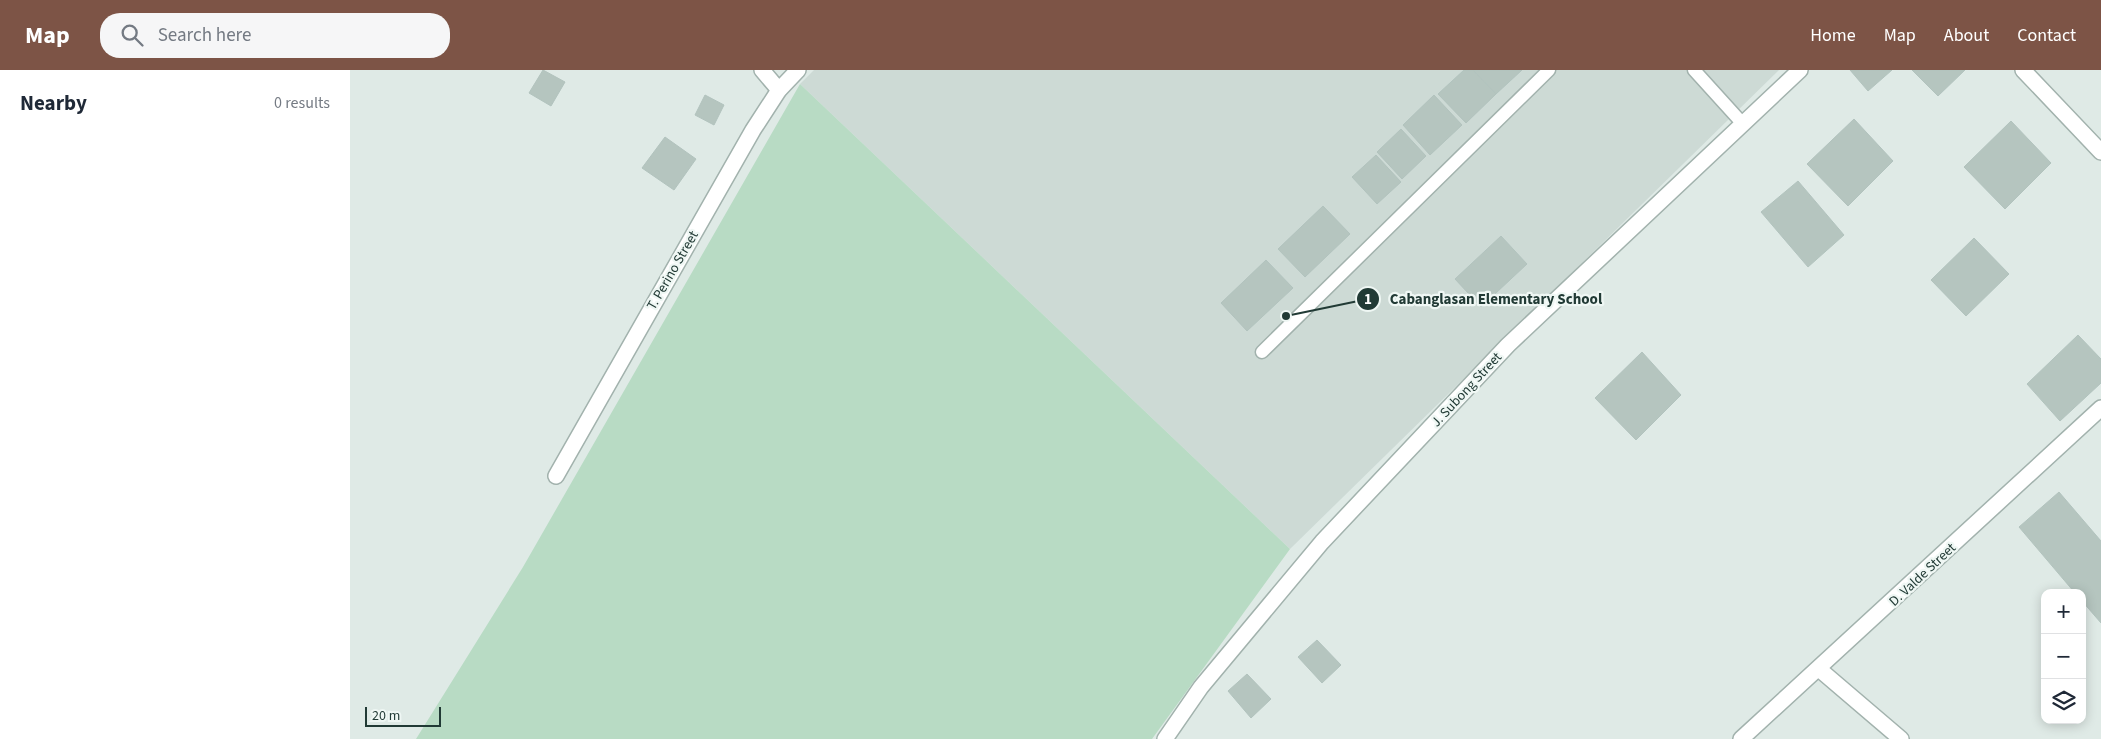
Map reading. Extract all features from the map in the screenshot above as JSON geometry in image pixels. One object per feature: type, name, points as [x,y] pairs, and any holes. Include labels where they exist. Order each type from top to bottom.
[{"type":"street","points":[[762,70],[779,90]]},
{"type":"street","name":"T. Perino Street","points":[[556,476],[724,178],[779,90],[798,70]]},
{"type":"street","name":"J. Subong Street","points":[[1165,739],[1201,687],[1322,542],[1508,345],[1800,70]]},
{"type":"street","points":[[2023,70],[2101,152]]},
{"type":"street","name":"D. Valde Street","points":[[1741,739],[2101,408]]},
{"type":"street","points":[[1819,669],[1901,739]]},
{"type":"lane","points":[[1262,352],[1549,70]]},
{"type":"lane","points":[[1694,70],[1743,124]]},
{"type":"shaded area","points":[[814,70],[1779,70],[1290,549],[800,84]]},
{"type":"green space","points":[[800,84],[1290,549],[1152,739],[416,739],[523,567]]},
{"type":"building","points":[[543,70],[565,82],[551,106],[529,93]]},
{"type":"building","points":[[1464,70],[1473,70],[1496,94],[1466,123],[1438,94]]},
{"type":"building","points":[[1473,70],[1522,70],[1496,94]]},
{"type":"building","points":[[1850,70],[1892,70],[1868,91]]},
{"type":"building","points":[[1912,70],[1965,70],[1938,96]]},
{"type":"building","points":[[705,95],[724,105],[714,125],[695,115]]},
{"type":"building","points":[[1434,95],[1462,125],[1430,155],[1403,125]]},
{"type":"building","points":[[1854,119],[1893,161],[1848,206],[1807,164]]},
{"type":"building","points":[[2011,121],[2051,163],[2005,209],[1964,167]]},
{"type":"building","points":[[1401,129],[1426,156],[1402,179],[1377,152]]},
{"type":"building","points":[[665,137],[696,159],[674,190],[642,168]]},
{"type":"building","points":[[1376,155],[1401,182],[1377,204],[1352,177]]},
{"type":"building","points":[[1798,181],[1844,235],[1808,267],[1761,212]]},
{"type":"building","points":[[1323,206],[1350,234],[1305,277],[1278,249]]},
{"type":"building","points":[[1501,236],[1527,264],[1481,307],[1455,279]]},
{"type":"building","points":[[1974,238],[2009,274],[1966,316],[1931,280]]},
{"type":"building","points":[[1266,260],[1293,288],[1247,331],[1221,303]]},
{"type":"building","points":[[2078,335],[2101,359],[2101,383],[2060,421],[2027,384]]},
{"type":"building","points":[[1642,352],[1681,395],[1636,440],[1595,398]]},
{"type":"building","points":[[2059,492],[2101,541],[2101,623],[2086,606],[2086,589],[2072,589],[2019,527]]},
{"type":"building","points":[[1317,640],[1341,665],[1322,683],[1298,657]]},
{"type":"building","points":[[1247,674],[1271,699],[1251,718],[1228,691]]},
{"type":"place","name":"Cabanglasan Elementary School","points":[[1286,316]]}]
